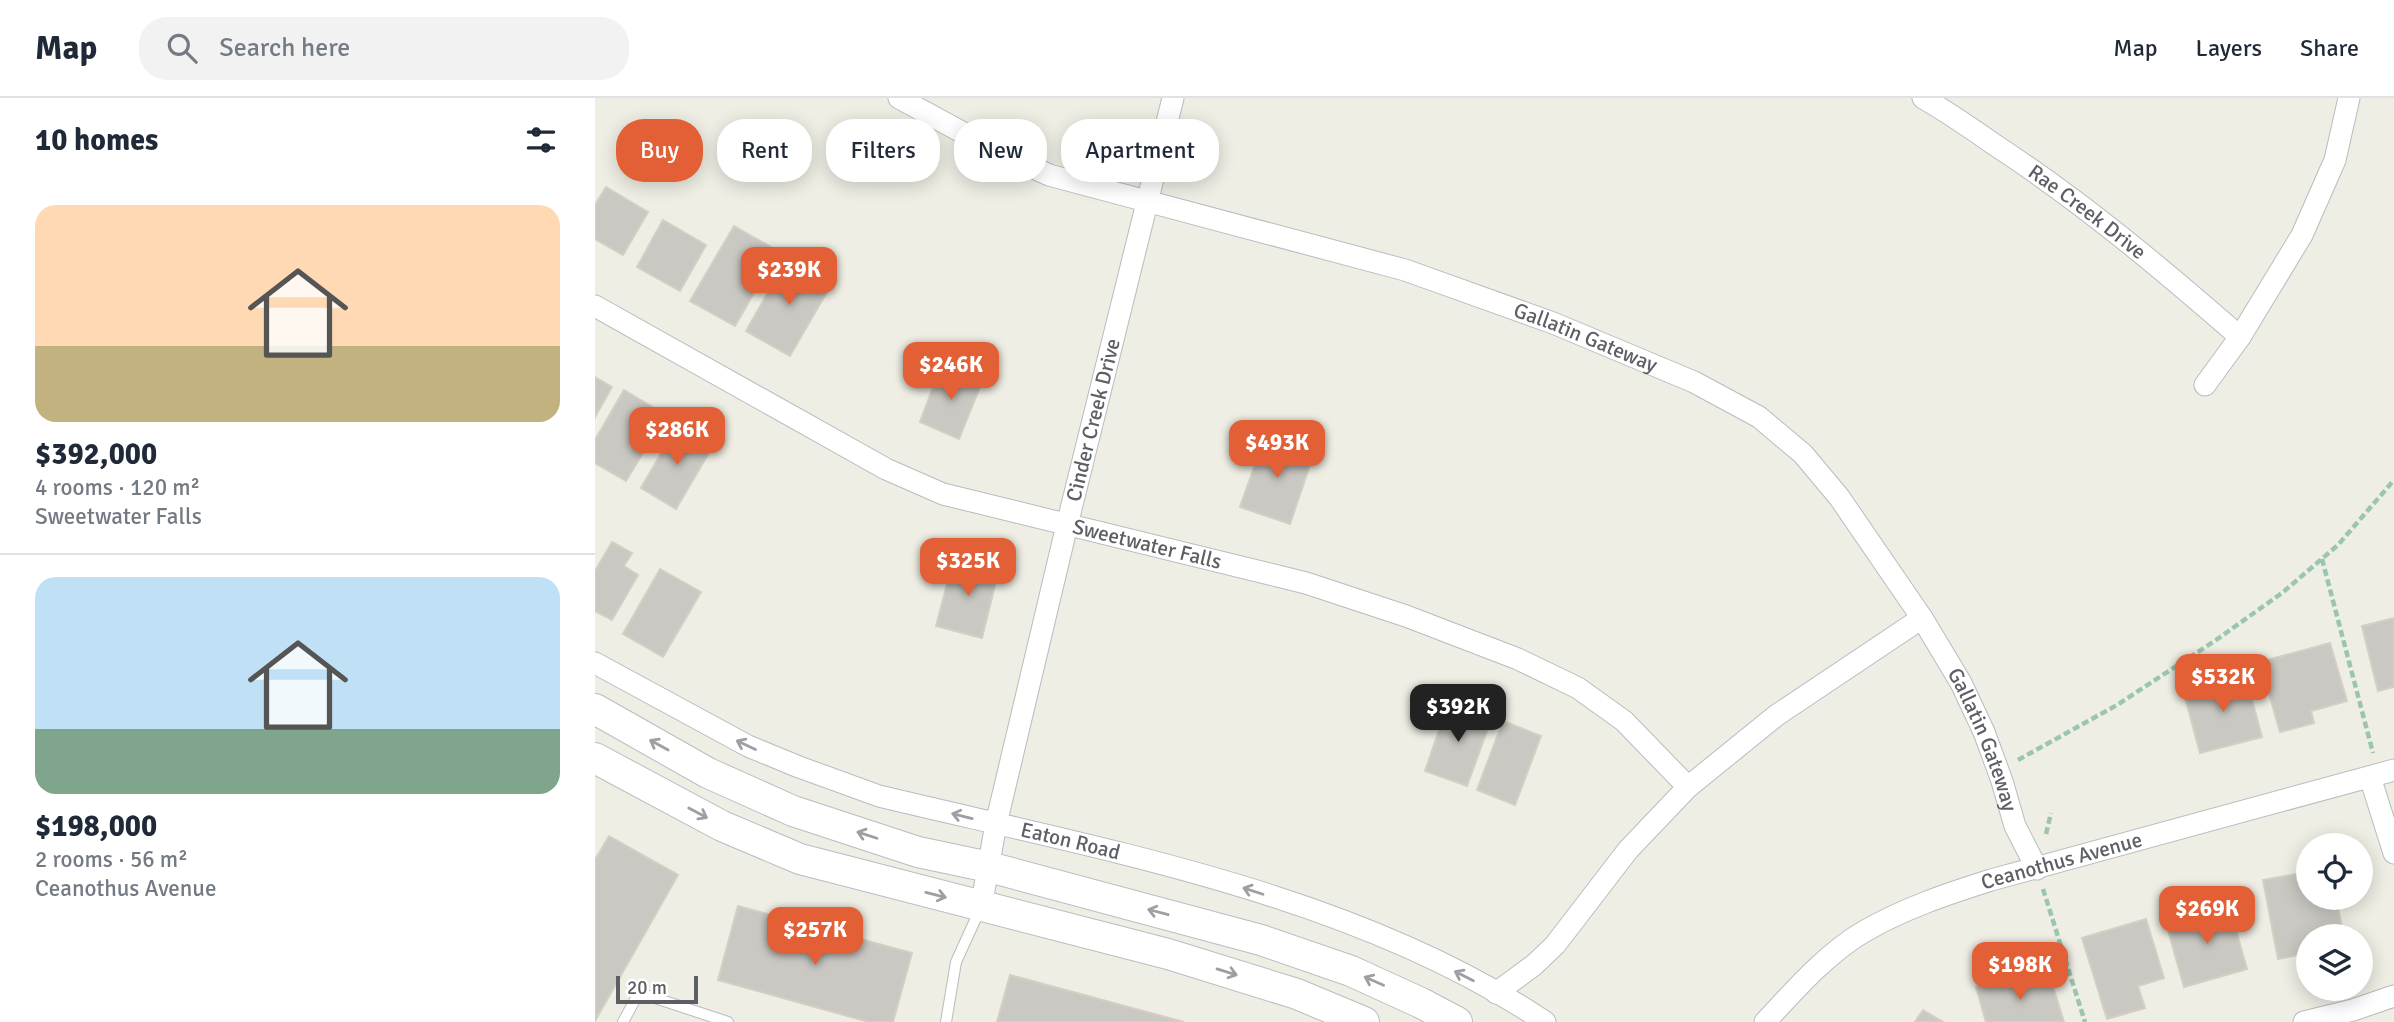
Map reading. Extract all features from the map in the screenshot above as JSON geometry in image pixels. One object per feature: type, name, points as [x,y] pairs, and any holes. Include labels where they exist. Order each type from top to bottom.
[{"type":"street","name":"Gallatin Gateway","points":[[898,98],[991,148],[1049,175],[1405,270],[1553,323],[1694,382],[1759,416],[1803,454],[1839,497],[1922,618],[1961,682],[1984,732],[2015,826],[2037,869]]},
{"type":"street","name":"Cinder Creek Drive","points":[[981,907],[996,824],[1173,98]]},
{"type":"street","name":"Rae Creek Drive","points":[[1923,98],[2017,159],[2094,215],[2240,337]]},
{"type":"street","points":[[2205,385],[2240,337],[2302,235],[2335,160],[2349,98]]},
{"type":"street","name":"Sweetwater Falls","points":[[595,306],[886,468],[943,494],[1306,583],[1406,616],[1518,659],[1578,688],[1624,721],[1688,787]]},
{"type":"street","points":[[1496,993],[1534,965],[1555,945],[1628,850],[1688,787],[1777,715],[1922,618]]},
{"type":"street","name":"Eaton Road","points":[[595,663],[737,740],[799,767],[879,796],[1194,872],[1256,891],[1389,940],[1496,993],[1545,1022]]},
{"type":"street","name":"Eaton Road","points":[[595,709],[708,772],[793,811],[918,852],[989,867],[1261,940],[1351,971],[1457,1022]]},
{"type":"street","points":[[595,758],[722,826],[800,859],[1168,954],[1297,994],[1364,1022]]},
{"type":"street","points":[[2381,774],[2394,853]]},
{"type":"street","name":"Ceanothus Avenue","points":[[1765,1022],[1809,974],[1863,932],[1927,900],[1991,880],[2381,774]]},
{"type":"street","points":[[2304,1022],[2394,996]]},
{"type":"lane","points":[[946,1022],[956,962],[981,907]]},
{"type":"lane","points":[[623,1022],[636,998],[649,996],[728,1022]]},
{"type":"path","points":[[1998,771],[2139,691],[2282,593],[2338,545],[2394,480]]},
{"type":"path","points":[[2322,559],[2381,774]]},
{"type":"path","points":[[2037,869],[2085,1022]]},
{"type":"building","points":[[606,187],[648,212],[623,255],[595,239],[595,205]]},
{"type":"building","points":[[663,220],[706,245],[680,291],[637,267]]},
{"type":"building","points":[[734,226],[778,251],[735,326],[690,301]]},
{"type":"building","points":[[788,257],[832,283],[790,356],[746,331]]},
{"type":"building","points":[[941,366],[982,382],[959,439],[920,422]]},
{"type":"building","points":[[595,377],[612,387],[595,417]]},
{"type":"building","points":[[624,390],[666,415],[626,481],[595,463],[595,440]]},
{"type":"building","points":[[677,426],[713,446],[676,509],[641,488]]},
{"type":"building","points":[[1265,436],[1314,453],[1290,524],[1240,507]]},
{"type":"building","points":[[612,542],[632,553],[624,566],[638,575],[612,620],[595,611],[595,571]]},
{"type":"building","points":[[954,558],[999,569],[982,638],[936,626]]},
{"type":"building","points":[[660,569],[701,592],[663,657],[623,634]]},
{"type":"building","points":[[2394,618],[2394,687],[2378,691],[2362,626]]},
{"type":"building","points":[[2330,643],[2347,701],[2311,711],[2314,723],[2280,732],[2260,662]]},
{"type":"building","points":[[2245,674],[2262,737],[2200,753],[2183,690]]},
{"type":"building","points":[[1449,701],[1492,717],[1467,786],[1425,771]]},
{"type":"building","points":[[1503,721],[1541,736],[1515,805],[1477,790]]},
{"type":"building","points":[[609,836],[678,875],[595,1021],[595,860]]},
{"type":"building","points":[[2296,874],[2296,910],[2338,910],[2341,924],[2296,924],[2296,955],[2278,959],[2263,880]]},
{"type":"building","points":[[2229,905],[2247,969],[2184,987],[2166,923]]},
{"type":"building","points":[[738,906],[912,953],[893,1022],[869,1022],[718,980]]},
{"type":"building","points":[[2146,919],[2164,978],[2138,986],[2145,1008],[2107,1019],[2082,938]]},
{"type":"building","points":[[1010,975],[1184,1022],[997,1022]]},
{"type":"building","points":[[2033,976],[2035,985],[2051,980],[2064,1022],[1986,1022],[1976,987],[1991,983],[1993,987]]},
{"type":"building","points":[[1923,1010],[1943,1022],[1915,1022]]}]
